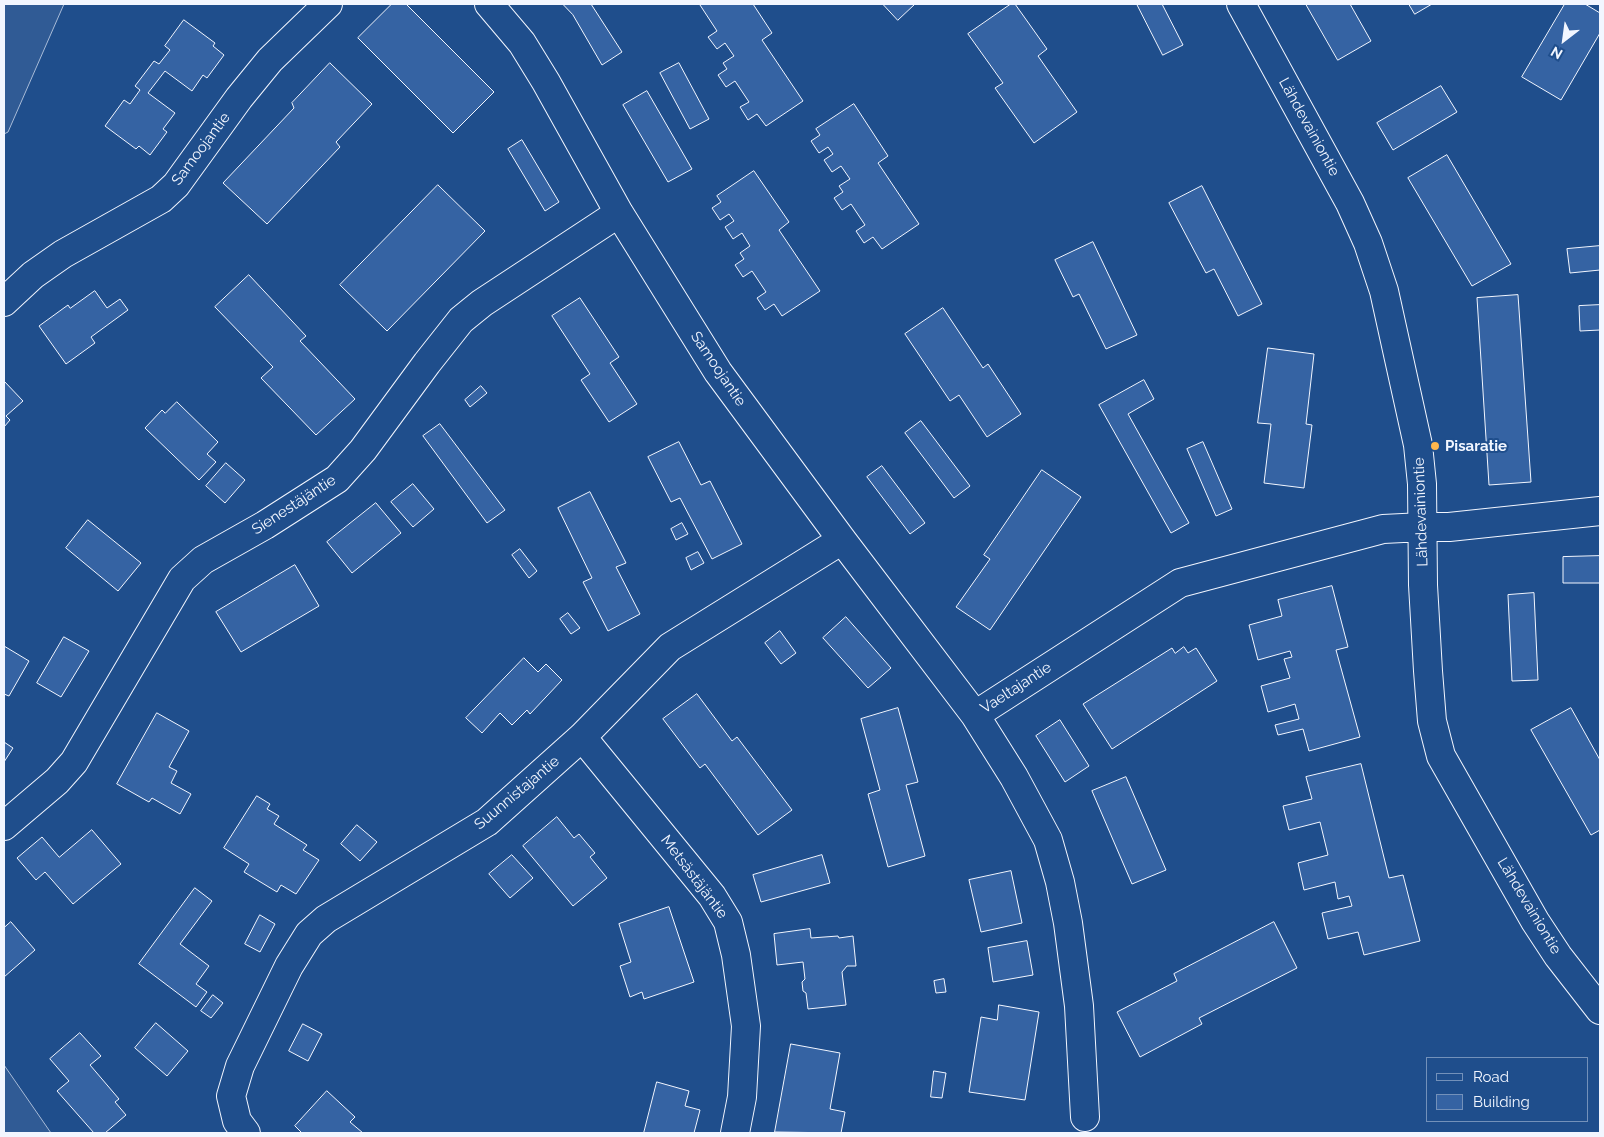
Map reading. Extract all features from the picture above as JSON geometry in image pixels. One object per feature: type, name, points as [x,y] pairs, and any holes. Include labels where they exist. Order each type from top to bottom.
[{"type":"street","name":"Samoojantie","points":[[4,302],[33,275],[63,254],[161,199],[176,185],[239,98],[270,60],[328,4]]},
{"type":"street","name":"Samoojantie","points":[[489,4],[522,43],[619,213],[718,372],[842,540],[975,715]]},
{"type":"street","name":"Lähdevainiontie","points":[[1241,4],[1346,194],[1368,243],[1384,291],[1418,445],[1428,671],[1432,721],[1441,756],[1535,920],[1558,956],[1600,1010]]},
{"type":"street","name":"Sienestäjäntie","points":[[4,826],[57,781],[74,762],[182,579],[203,560],[265,525],[337,479],[363,450],[461,320],[482,303],[619,213]]},
{"type":"street","points":[[1423,527],[1450,527],[1600,511]]},
{"type":"street","name":"Vaeltajantie","points":[[1085,1117],[1079,1006],[1068,923],[1060,882],[1048,840],[1014,777],[975,715],[1180,583],[1383,530],[1423,527]]},
{"type":"street","name":"Suunnistajantie","points":[[246,1133],[237,1121],[230,1096],[240,1066],[289,966],[309,934],[326,920],[487,822],[582,737],[670,647],[842,540]]},
{"type":"street","name":"Metsästäjäntie","points":[[582,737],[712,896],[728,922],[736,955],[746,1026],[742,1097],[735,1133]]},
{"type":"shaded area","points":[[4,4],[64,4],[8,132],[4,134]]},
{"type":"shaded area","points":[[4,1065],[51,1133],[4,1133]]},
{"type":"building","points":[[392,4],[406,4],[494,92],[453,133],[358,38]]},
{"type":"building","points":[[563,4],[591,4],[622,52],[602,65],[573,15]]},
{"type":"building","points":[[753,4],[772,33],[762,40],[803,101],[766,126],[757,114],[748,120],[740,107],[749,102],[735,81],[726,87],[718,75],[727,69],[723,63],[734,56],[725,43],[717,49],[708,37],[717,31],[700,5]]},
{"type":"building","points":[[883,4],[915,4],[898,20]]},
{"type":"building","points":[[1011,4],[1015,4],[1047,49],[1038,56],[1077,112],[1034,143],[995,88],[1003,83],[968,34]]},
{"type":"building","points":[[1137,4],[1162,4],[1183,45],[1163,55]]},
{"type":"building","points":[[1306,4],[1350,4],[1371,41],[1338,60]]},
{"type":"building","points":[[1409,4],[1432,4],[1415,14]]},
{"type":"building","points":[[1565,4],[1585,4],[1600,13],[1600,33],[1561,100],[1522,77]]},
{"type":"building","points":[[184,20],[215,43],[213,46],[224,55],[207,78],[203,75],[192,91],[165,71],[148,93],[175,113],[163,129],[167,132],[150,155],[139,146],[136,149],[105,126],[124,100],[130,104],[140,90],[135,86],[154,61],[159,64],[170,50],[165,46]]},
{"type":"building","points":[[330,63],[372,104],[336,142],[340,147],[267,224],[223,183],[294,108],[292,103]]},
{"type":"building","points":[[679,63],[709,119],[690,129],[660,73]]},
{"type":"building","points":[[1441,86],[1457,112],[1393,150],[1377,123]]},
{"type":"building","points":[[647,91],[692,169],[668,182],[623,105]]},
{"type":"building","points":[[854,104],[888,156],[878,163],[919,224],[882,249],[873,237],[864,243],[856,231],[865,225],[851,204],[842,210],[834,198],[843,192],[839,186],[850,179],[841,166],[832,172],[824,160],[833,154],[828,147],[819,153],[811,141],[820,135],[816,129]]},
{"type":"building","points":[[522,140],[559,202],[545,211],[508,149]]},
{"type":"building","points":[[1447,155],[1511,264],[1472,286],[1408,178]]},
{"type":"building","points":[[754,171],[789,222],[779,230],[820,291],[782,316],[774,304],[765,310],[757,298],[766,292],[752,271],[743,277],[735,265],[744,259],[740,253],[750,246],[742,233],[733,239],[725,227],[734,221],[729,214],[720,220],[712,208],[721,202],[717,196]]},
{"type":"building","points":[[438,185],[485,231],[387,331],[340,285]]},
{"type":"building","points":[[1202,186],[1262,304],[1238,316],[1214,269],[1206,273],[1169,203]]},
{"type":"building","points":[[1093,242],[1137,335],[1106,349],[1079,294],[1073,297],[1055,260]]},
{"type":"building","points":[[1600,246],[1600,270],[1570,273],[1567,249]]},
{"type":"building","points":[[249,275],[306,336],[300,341],[355,399],[316,435],[261,378],[273,367],[215,307]]},
{"type":"building","points":[[95,291],[107,308],[120,299],[128,310],[91,337],[95,343],[66,364],[39,326],[68,305],[70,308]]},
{"type":"building","points":[[1518,295],[1531,482],[1489,485],[1477,298]]},
{"type":"building","points":[[580,298],[619,357],[610,363],[637,404],[609,422],[581,380],[590,374],[552,316]]},
{"type":"building","points":[[1600,305],[1600,330],[1580,331],[1579,306]]},
{"type":"building","points":[[943,308],[983,368],[988,364],[1021,414],[987,437],[959,395],[950,401],[905,334]]},
{"type":"building","points":[[1268,348],[1314,354],[1306,424],[1312,425],[1304,488],[1264,483],[1271,424],[1258,423]]},
{"type":"building","points":[[1144,380],[1154,399],[1128,414],[1189,523],[1171,533],[1099,405]]},
{"type":"building","points":[[4,381],[23,401],[6,416],[10,420],[4,427]]},
{"type":"building","points":[[481,386],[487,393],[470,407],[465,400]]},
{"type":"building","points":[[177,402],[218,442],[207,454],[216,462],[199,480],[145,428],[162,410],[165,413]]},
{"type":"building","points":[[921,421],[970,486],[954,498],[905,433]]},
{"type":"building","points":[[440,424],[505,510],[487,523],[423,436]]},
{"type":"building","points":[[679,442],[701,485],[710,481],[742,544],[712,559],[680,498],[671,502],[648,457]]},
{"type":"building","points":[[1203,442],[1232,509],[1216,516],[1187,449]]},
{"type":"building","points":[[226,463],[245,480],[225,503],[206,486]]},
{"type":"building","points":[[882,466],[925,523],[910,534],[867,477]]},
{"type":"building","points":[[1042,470],[1081,497],[990,630],[956,607],[990,559],[984,555]]},
{"type":"building","points":[[413,484],[434,509],[413,527],[391,502]]},
{"type":"building","points":[[590,492],[626,563],[616,567],[640,614],[608,631],[583,582],[592,578],[558,508]]},
{"type":"building","points":[[376,503],[401,533],[352,573],[327,542]]},
{"type":"building","points":[[88,520],[141,563],[118,591],[66,548]]},
{"type":"building","points":[[682,523],[688,534],[676,540],[671,529]]},
{"type":"building","points":[[520,549],[537,571],[529,578],[512,555]]},
{"type":"building","points":[[698,552],[704,563],[691,570],[686,558]]},
{"type":"building","points":[[1600,556],[1600,583],[1563,583],[1563,557]]},
{"type":"building","points":[[295,565],[319,606],[241,652],[216,612]]},
{"type":"building","points":[[1332,586],[1348,647],[1336,650],[1360,737],[1309,751],[1303,729],[1278,735],[1275,725],[1299,719],[1295,704],[1268,712],[1261,686],[1290,678],[1284,659],[1292,657],[1290,651],[1258,660],[1249,625],[1282,616],[1278,600]]},
{"type":"building","points":[[1534,593],[1538,680],[1512,681],[1508,595]]},
{"type":"building","points":[[568,613],[580,628],[571,634],[560,619]]},
{"type":"building","points":[[846,617],[891,668],[868,688],[823,638]]},
{"type":"building","points":[[780,631],[796,653],[781,664],[765,643]]},
{"type":"building","points":[[64,637],[89,651],[61,697],[37,683]]},
{"type":"building","points":[[4,646],[29,661],[9,696],[4,694]]},
{"type":"building","points":[[1184,647],[1188,653],[1196,648],[1217,681],[1112,749],[1083,704],[1172,648],[1175,653]]},
{"type":"building","points":[[524,658],[538,672],[546,664],[562,680],[530,714],[527,710],[512,725],[500,713],[482,733],[466,718]]},
{"type":"building","points":[[697,694],[732,741],[737,737],[792,810],[758,835],[705,764],[700,768],[663,719]]},
{"type":"building","points":[[898,708],[918,782],[906,785],[925,856],[888,867],[868,794],[880,790],[861,719]]},
{"type":"building","points":[[1571,708],[1600,760],[1600,830],[1591,835],[1531,730]]},
{"type":"building","points":[[157,713],[189,731],[169,767],[177,771],[171,783],[191,794],[180,814],[152,798],[149,802],[117,784]]},
{"type":"building","points":[[1060,720],[1089,766],[1065,782],[1036,736]]},
{"type":"building","points":[[4,742],[13,748],[4,762]]},
{"type":"building","points":[[1361,764],[1389,878],[1403,875],[1420,941],[1364,955],[1358,932],[1328,939],[1322,913],[1352,906],[1349,896],[1338,899],[1335,882],[1304,890],[1298,863],[1328,855],[1320,822],[1289,830],[1283,806],[1312,799],[1306,777]]},
{"type":"building","points":[[1126,777],[1166,870],[1132,884],[1092,791]]},
{"type":"building","points":[[257,796],[270,804],[267,809],[279,816],[274,824],[307,845],[303,850],[319,860],[296,894],[281,885],[277,892],[244,872],[249,864],[224,848]]},
{"type":"building","points":[[557,817],[574,838],[579,834],[595,853],[590,857],[607,878],[573,906],[523,846]]},
{"type":"building","points":[[357,825],[377,842],[360,861],[341,844]]},
{"type":"building","points":[[92,830],[121,864],[73,904],[45,872],[36,880],[17,858],[42,837],[59,857]]},
{"type":"building","points":[[512,855],[533,878],[510,898],[489,874]]},
{"type":"building","points":[[822,855],[830,883],[761,902],[753,875]]},
{"type":"building","points":[[1011,871],[1022,923],[981,932],[969,880]]},
{"type":"building","points":[[195,888],[212,901],[180,944],[209,966],[196,984],[207,992],[196,1007],[139,964]]},
{"type":"building","points":[[669,907],[694,982],[644,999],[642,992],[630,997],[620,966],[631,962],[619,924]]},
{"type":"building","points":[[260,915],[275,924],[260,952],[245,944]]},
{"type":"building","points":[[11,922],[35,950],[4,977],[4,928]]},
{"type":"building","points":[[1274,922],[1297,968],[1199,1018],[1202,1024],[1140,1057],[1117,1012],[1177,981],[1174,974]]},
{"type":"building","points":[[810,929],[811,938],[853,936],[856,966],[847,966],[842,972],[846,1005],[808,1009],[806,993],[803,991],[802,982],[805,979],[803,962],[777,965],[774,934]]},
{"type":"building","points":[[1027,941],[1033,975],[993,982],[988,948]]},
{"type":"building","points":[[944,979],[946,992],[936,993],[934,981]]},
{"type":"building","points":[[213,995],[223,1003],[211,1018],[201,1011]]},
{"type":"building","points":[[999,1005],[1039,1012],[1025,1100],[969,1092],[981,1017],[997,1020]]},
{"type":"building","points":[[156,1023],[188,1051],[167,1076],[135,1048]]},
{"type":"building","points":[[303,1024],[322,1034],[308,1061],[289,1051]]},
{"type":"building","points":[[80,1033],[101,1056],[90,1065],[119,1099],[115,1102],[126,1115],[105,1133],[94,1133],[57,1091],[69,1081],[50,1059]]},
{"type":"building","points":[[791,1044],[840,1053],[830,1109],[845,1112],[841,1133],[775,1132]]},
{"type":"building","points":[[934,1071],[946,1073],[942,1098],[931,1097]]},
{"type":"building","points":[[657,1082],[689,1091],[685,1106],[700,1110],[694,1133],[644,1133]]},
{"type":"building","points":[[327,1091],[355,1117],[350,1122],[363,1133],[302,1133],[295,1126]]},
{"type":"place","name":"Pisaratie","points":[[1435,446]]}]
